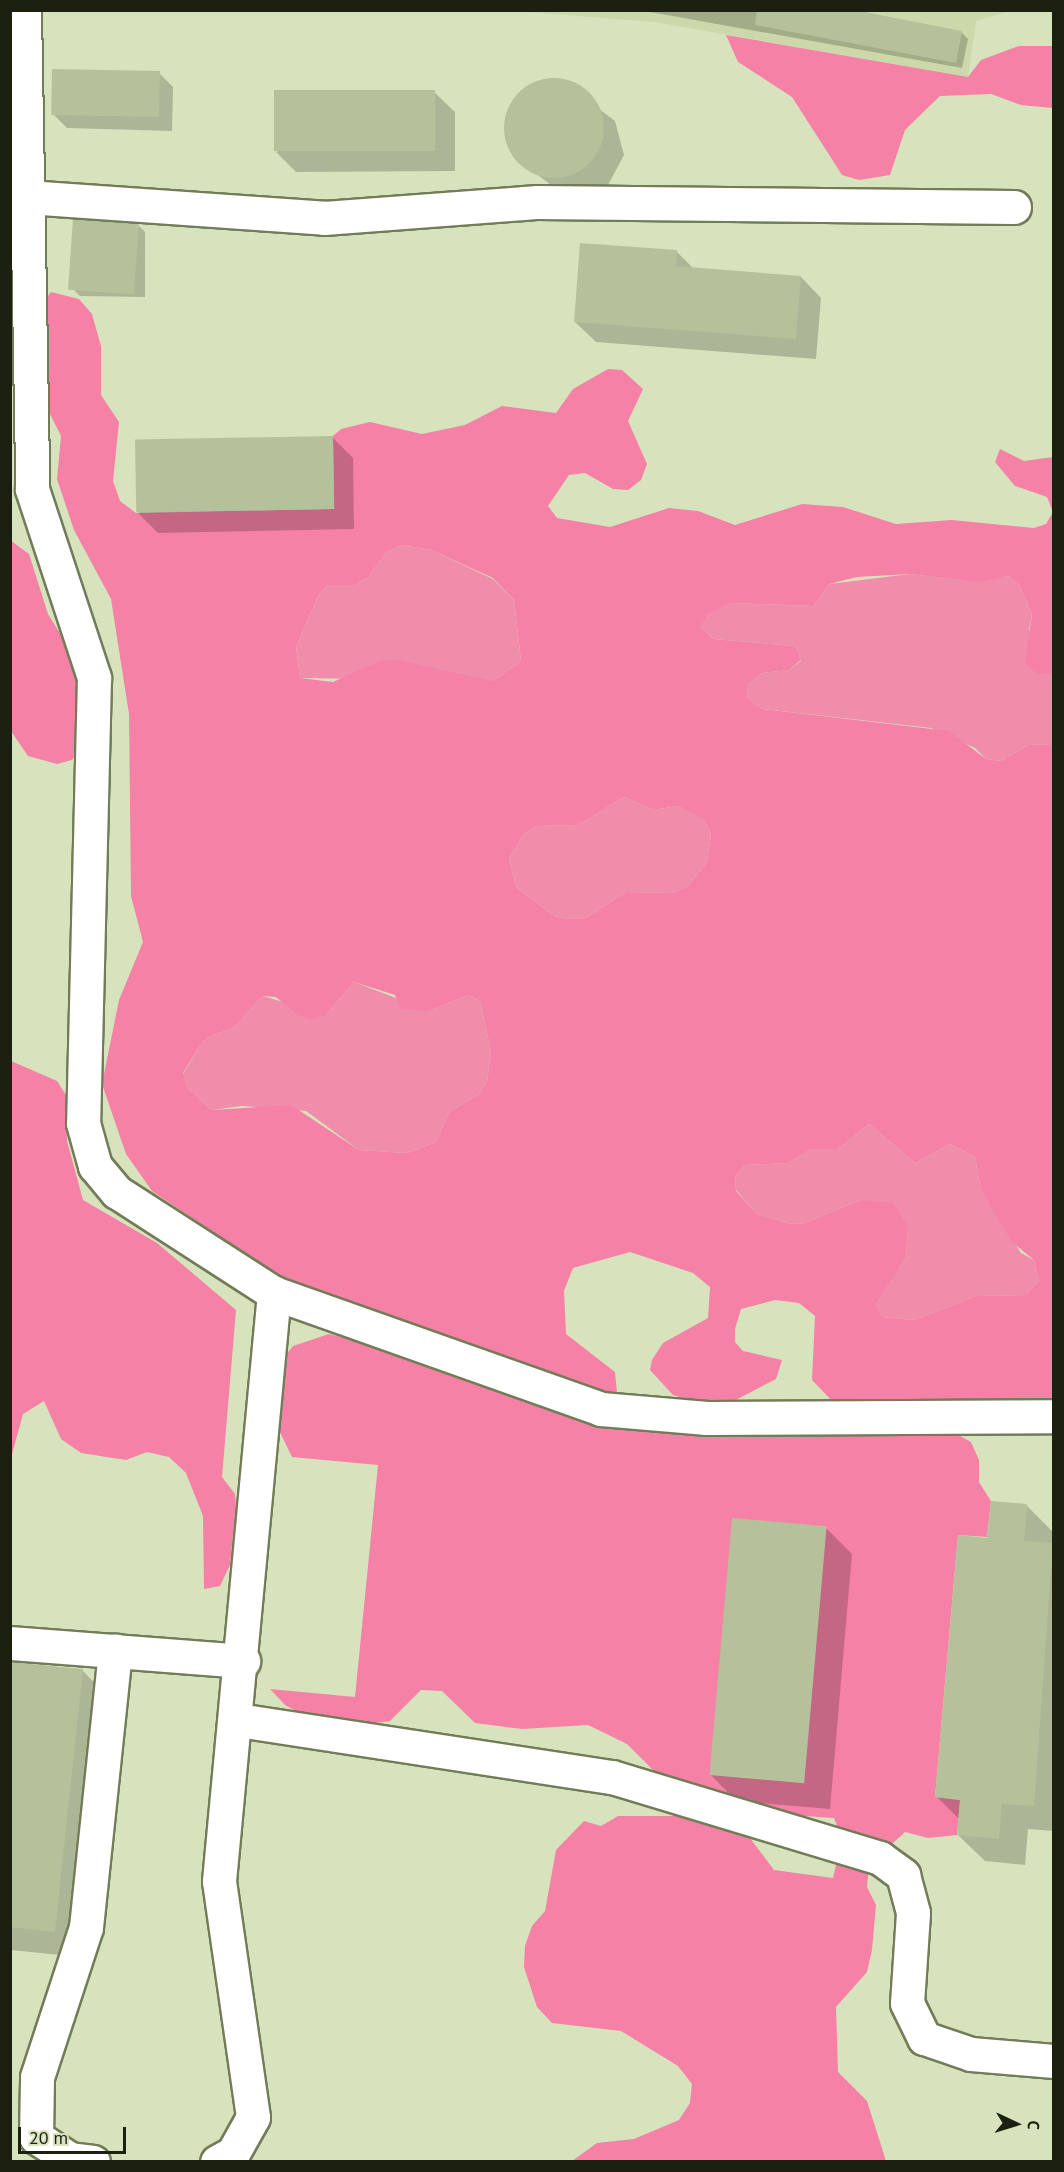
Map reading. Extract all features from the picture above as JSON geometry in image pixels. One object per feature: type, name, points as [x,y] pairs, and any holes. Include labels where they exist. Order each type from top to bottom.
[{"type":"lane","points":[[24,10],[18,145],[27,197],[32,489],[94,678],[83,1123],[95,1166],[117,1191],[274,1293],[601,1409],[707,1418],[1053,1416]]},
{"type":"lane","points":[[27,197],[324,218],[538,202],[1014,207]]},
{"type":"lane","points":[[217,2162],[233,2153],[254,2117],[219,1881],[238,1720],[274,1293]]},
{"type":"lane","points":[[10,1642],[243,1661]]},
{"type":"lane","points":[[93,2162],[70,2159],[36,2138],[37,2077],[86,1927],[115,1651]]},
{"type":"lane","points":[[238,1720],[612,1777],[880,1858],[903,1875],[913,1913],[907,2003],[924,2038],[971,2054],[1053,2061]]},
{"type":"shaded area","points":[[513,11],[1011,11],[976,21],[968,77],[655,22]]},
{"type":"shaded area","points":[[726,35],[968,77],[981,60],[1019,46],[1053,46],[1053,108],[1021,105],[991,94],[940,96],[905,130],[890,175],[859,180],[842,175],[792,97],[738,62]]},
{"type":"shaded area","points":[[51,292],[79,299],[92,314],[101,346],[101,395],[119,422],[113,481],[120,501],[136,513],[334,509],[333,436],[341,429],[370,422],[422,434],[465,425],[502,406],[556,413],[573,389],[608,369],[622,370],[643,389],[628,421],[647,464],[641,480],[628,490],[613,489],[585,473],[569,475],[548,506],[557,518],[610,527],[669,508],[698,511],[735,525],[802,504],[843,507],[896,524],[952,520],[1034,528],[1046,524],[1053,512],[1047,497],[1015,486],[995,462],[1000,449],[1024,461],[1053,457],[1054,670],[1050,674],[1036,673],[1025,663],[1032,614],[1019,585],[1008,576],[980,582],[910,574],[857,577],[829,584],[814,606],[732,603],[707,615],[701,627],[713,639],[795,646],[801,660],[789,670],[761,673],[748,685],[747,698],[763,709],[949,731],[986,759],[1001,761],[1028,745],[1053,744],[1053,1408],[835,1404],[812,1380],[815,1316],[799,1303],[775,1300],[741,1309],[735,1329],[735,1342],[743,1351],[782,1360],[776,1379],[732,1402],[695,1402],[673,1395],[650,1370],[652,1360],[663,1343],[708,1318],[710,1287],[693,1273],[630,1252],[573,1268],[564,1291],[566,1334],[615,1372],[617,1392],[606,1393],[305,1294],[152,1191],[126,1154],[102,1084],[119,1000],[143,942],[131,896],[129,714],[111,599],[74,530],[57,479],[61,436],[46,406],[45,300]],"holes":[[[402,545],[431,550],[493,578],[514,600],[521,661],[493,681],[397,660],[380,661],[333,682],[300,678],[296,647],[319,594],[328,585],[355,585],[367,578],[387,552]],[[624,797],[653,810],[678,806],[705,820],[711,833],[707,862],[687,887],[672,893],[626,892],[586,918],[569,919],[554,916],[516,887],[509,858],[524,834],[536,826],[578,825]],[[354,982],[395,995],[401,1009],[430,1011],[468,995],[480,1001],[491,1052],[487,1082],[478,1095],[449,1112],[436,1142],[407,1153],[359,1150],[291,1105],[211,1110],[188,1088],[183,1073],[199,1047],[208,1037],[233,1028],[263,996],[276,997],[299,1016],[313,1019],[326,1015]],[[869,1124],[915,1163],[950,1144],[975,1157],[981,1190],[1012,1242],[1034,1260],[1039,1281],[1026,1295],[976,1296],[914,1320],[882,1317],[875,1304],[906,1258],[908,1227],[893,1203],[861,1200],[802,1224],[787,1223],[757,1214],[736,1191],[735,1177],[745,1165],[788,1163],[811,1149],[838,1149]]]},
{"type":"shaded area","points":[[10,540],[29,554],[48,614],[80,666],[82,747],[72,760],[57,764],[28,756],[11,731]]},
{"type":"shaded area","points":[[402,545],[431,550],[493,579],[514,600],[521,661],[493,681],[300,678],[296,647],[319,594],[328,585],[355,585],[367,578],[387,552]]},
{"type":"shaded area","points":[[910,574],[965,580],[1008,576],[1019,585],[1032,614],[1029,630],[1050,674],[1053,670],[1053,744],[1028,745],[1001,761],[986,759],[975,748],[931,728],[763,709],[747,698],[748,685],[761,673],[789,670],[801,661],[795,646],[713,639],[701,627],[706,615],[732,603],[814,606],[829,584]]},
{"type":"shaded area","points":[[624,797],[653,810],[678,806],[705,819],[711,833],[707,862],[687,887],[672,893],[626,892],[586,918],[569,919],[554,916],[516,887],[509,858],[524,834],[536,826],[578,825]]},
{"type":"shaded area","points":[[354,982],[430,1011],[468,995],[480,1001],[491,1052],[487,1082],[478,1095],[449,1112],[436,1142],[407,1153],[359,1150],[306,1111],[242,1106],[211,1110],[188,1088],[183,1074],[199,1047],[208,1037],[233,1028],[263,996],[290,1004],[300,1016],[326,1015]]},
{"type":"shaded area","points":[[11,1061],[57,1081],[66,1095],[67,1141],[83,1200],[157,1243],[236,1310],[222,1477],[235,1494],[236,1506],[230,1565],[220,1586],[204,1589],[203,1516],[186,1473],[169,1457],[147,1452],[126,1460],[81,1453],[61,1439],[44,1401],[23,1414],[11,1458]]},
{"type":"shaded area","points":[[869,1124],[915,1163],[950,1144],[975,1157],[981,1190],[1021,1253],[1034,1260],[1039,1281],[1026,1295],[976,1296],[914,1320],[882,1317],[874,1304],[906,1258],[908,1227],[861,1200],[802,1224],[787,1223],[757,1214],[736,1190],[735,1177],[745,1165],[788,1163],[811,1149],[838,1149]]},
{"type":"shaded area","points":[[329,1334],[717,1431],[794,1437],[953,1432],[971,1442],[979,1460],[979,1482],[991,1501],[987,1537],[958,1535],[935,1797],[960,1800],[957,1835],[928,1838],[905,1832],[869,1865],[867,1887],[876,1905],[872,1950],[867,1972],[836,2007],[838,2072],[867,2101],[886,2161],[572,2161],[597,2143],[634,2139],[679,2120],[690,2103],[692,2084],[678,2066],[621,2031],[552,2023],[537,2007],[524,1967],[525,1946],[532,1926],[545,1911],[556,1850],[584,1821],[601,1826],[618,1816],[697,1816],[738,1822],[774,1870],[833,1878],[842,1839],[834,1818],[789,1815],[750,1799],[681,1788],[655,1772],[627,1744],[588,1725],[522,1729],[475,1723],[442,1691],[421,1690],[390,1721],[368,1724],[303,1715],[285,1705],[270,1689],[355,1697],[378,1465],[292,1457],[276,1424],[281,1361],[293,1346]]},
{"type":"building","points":[[757,10],[854,10],[962,31],[956,63],[755,25]]},
{"type":"building","points":[[52,69],[160,71],[159,117],[51,115]]},
{"type":"building","points":[[554,78],[573,82],[589,93],[600,109],[604,128],[600,147],[589,163],[573,174],[554,178],[535,174],[519,163],[508,147],[504,128],[508,109],[519,93],[535,82]]},
{"type":"building","points":[[274,90],[435,90],[435,151],[274,151]]},
{"type":"building","points":[[73,219],[139,224],[134,294],[68,290]]},
{"type":"building","points":[[580,243],[677,250],[676,266],[801,276],[796,339],[574,322]]},
{"type":"building","points":[[333,436],[334,509],[136,512],[135,439]]},
{"type":"building","points":[[991,1501],[1027,1504],[1024,1541],[1053,1543],[1034,1806],[1002,1804],[999,1839],[957,1835],[960,1800],[935,1797],[958,1535],[987,1538]]},
{"type":"building","points":[[732,1518],[827,1526],[804,1783],[710,1775]]},
{"type":"building","points":[[10,1662],[83,1669],[55,1932],[10,1927]]}]
